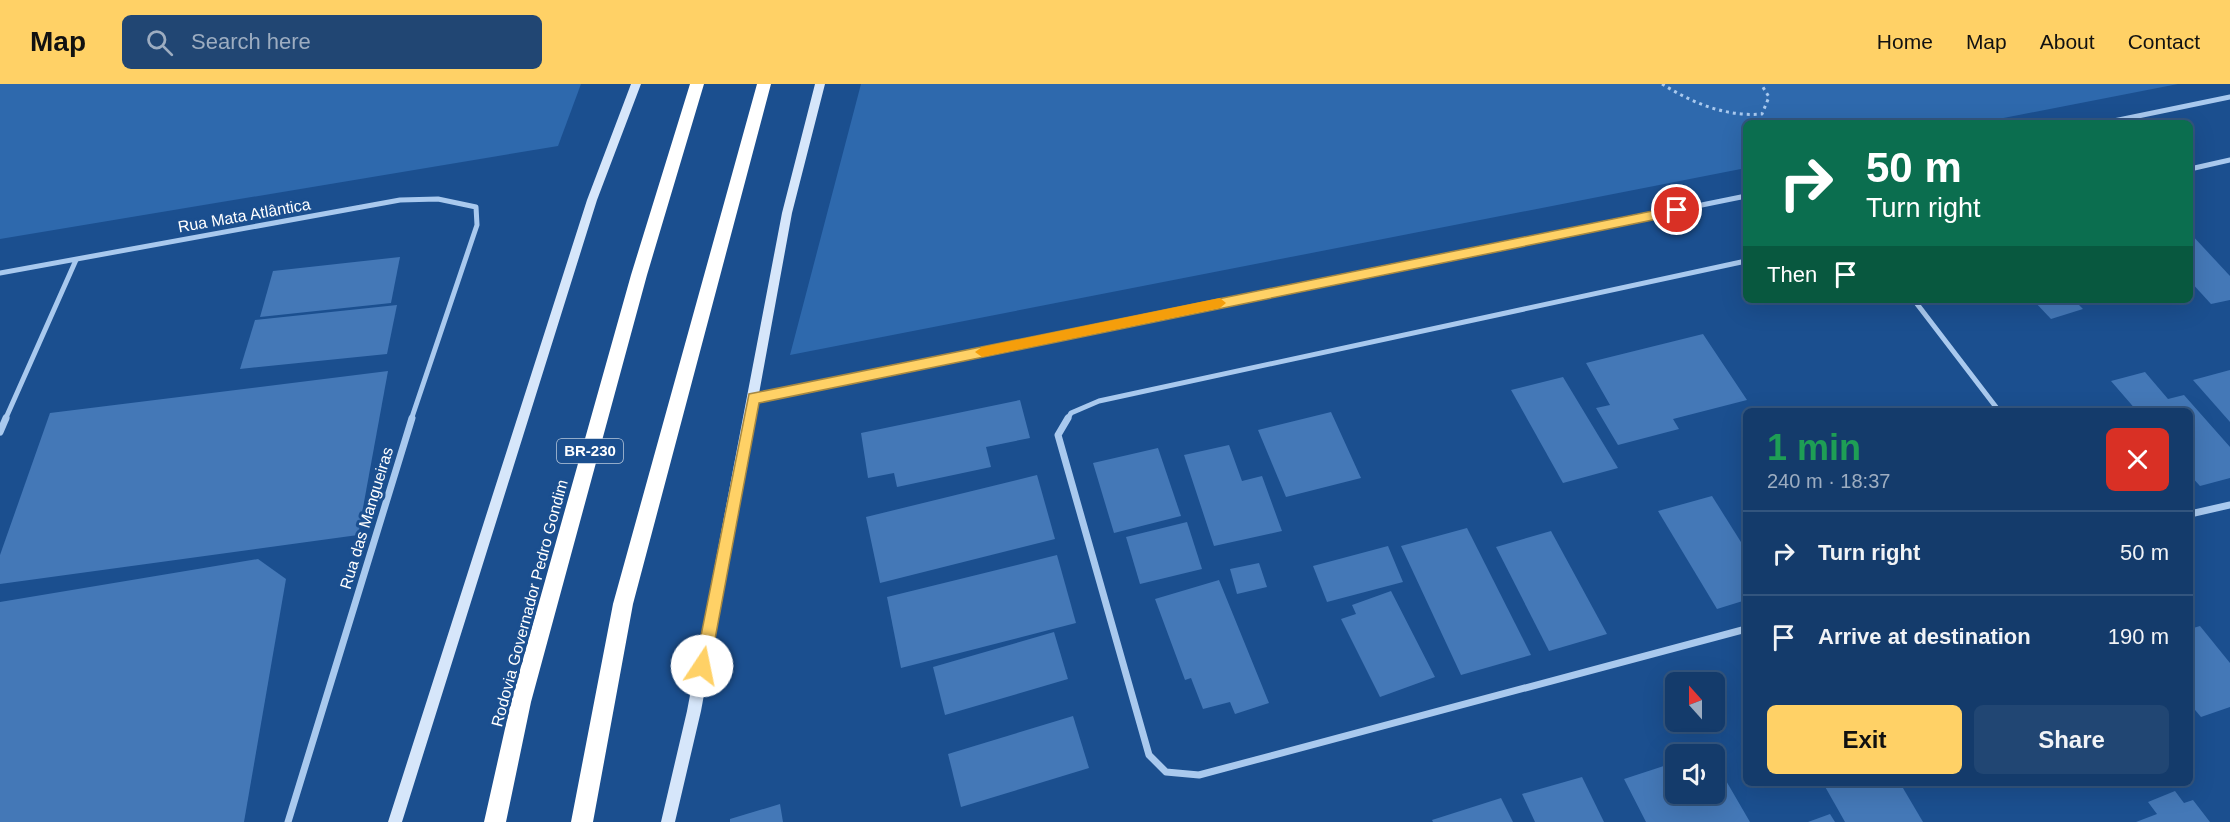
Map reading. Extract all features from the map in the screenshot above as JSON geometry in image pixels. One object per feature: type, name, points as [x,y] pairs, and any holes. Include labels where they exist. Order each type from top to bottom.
[{"type":"highway","name":"Rodovia Governador Pedro Gondim","points":[[495,822],[520,702],[639,275],[698,84]]},
{"type":"highway","points":[[582,822],[623,604],[764,84]]},
{"type":"street","points":[[395,822],[592,200],[636,84]]},
{"type":"street","points":[[668,822],[694,711],[788,213],[820,84]]},
{"type":"street","points":[[2119,120],[2230,97]]},
{"type":"street","points":[[2193,168],[2230,160]]},
{"type":"street","points":[[753,398],[1743,197]]},
{"type":"street","name":"Rua Mata Atlântica","points":[[0,273],[400,200],[433,198],[460,201],[476,207],[477,225]]},
{"type":"street","name":"Rua das Mangueiras","points":[[288,822],[398,458],[477,225]]},
{"type":"street","points":[[0,432],[76,260]]},
{"type":"street","points":[[1743,262],[1099,401],[1071,413],[1058,435],[1149,755],[1166,772],[1199,775],[1743,630]]},
{"type":"street","points":[[1916,303],[1997,408]]},
{"type":"street","points":[[2193,513],[2230,505]]},
{"type":"path","points":[[1662,84],[1684,98],[1744,117],[1762,114],[1769,97],[1761,84]]},
{"type":"shaded area","points":[[0,84],[581,84],[558,146],[0,239]]},
{"type":"shaded area","points":[[861,84],[2178,84],[1993,120],[1743,120],[1743,169],[790,355]]},
{"type":"building","points":[[2193,236],[2230,276],[2230,300],[2211,304],[2193,284]]},
{"type":"building","points":[[400,257],[391,303],[260,317],[273,271]]},
{"type":"building","points":[[2036,303],[2077,303],[2083,309],[2051,319]]},
{"type":"building","points":[[397,305],[387,354],[240,369],[255,320]]},
{"type":"building","points":[[1703,334],[1747,400],[1673,419],[1679,429],[1618,445],[1596,408],[1610,405],[1586,363]]},
{"type":"building","points":[[2230,370],[2230,422],[2193,380]]},
{"type":"building","points":[[388,371],[358,535],[0,584],[0,555],[50,413]]},
{"type":"building","points":[[2145,372],[2168,399],[2184,395],[2230,447],[2230,478],[2200,486],[2193,478],[2193,408],[2134,408],[2111,381]]},
{"type":"building","points":[[1563,377],[1618,468],[1563,483],[1511,390]]},
{"type":"building","points":[[1020,400],[1030,438],[986,447],[991,467],[897,487],[894,473],[868,478],[861,433]]},
{"type":"building","points":[[1331,412],[1361,478],[1286,497],[1258,430]]},
{"type":"building","points":[[1229,445],[1242,481],[1262,476],[1282,531],[1214,546],[1184,455]]},
{"type":"building","points":[[1158,448],[1181,516],[1114,533],[1093,463]]},
{"type":"building","points":[[1037,475],[1055,539],[880,583],[866,517]]},
{"type":"building","points":[[1712,496],[1743,545],[1743,601],[1717,609],[1658,511]]},
{"type":"building","points":[[1187,522],[1202,569],[1140,584],[1126,537]]},
{"type":"building","points":[[1467,528],[1531,655],[1461,675],[1401,546]]},
{"type":"building","points":[[1551,531],[1607,634],[1549,651],[1496,547]]},
{"type":"building","points":[[1388,546],[1403,582],[1327,602],[1313,566]]},
{"type":"building","points":[[1057,555],[1076,623],[901,668],[887,597]]},
{"type":"building","points":[[258,559],[286,579],[244,822],[0,822],[0,602]]},
{"type":"building","points":[[1259,563],[1267,587],[1237,594],[1230,569]]},
{"type":"building","points":[[1219,580],[1269,703],[1235,714],[1230,702],[1203,709],[1191,678],[1185,680],[1155,599]]},
{"type":"building","points":[[1391,591],[1435,677],[1380,697],[1341,619],[1356,614],[1352,605]]},
{"type":"building","points":[[2200,626],[2230,663],[2230,707],[2201,717],[2193,708],[2193,628]]},
{"type":"building","points":[[1054,632],[1068,679],[945,715],[933,667]]},
{"type":"building","points":[[1073,716],[1089,768],[961,807],[948,754]]},
{"type":"building","points":[[1665,766],[1665,804],[1725,804],[1725,779],[1750,822],[1646,822],[1624,779]]},
{"type":"building","points":[[1582,777],[1604,822],[1535,822],[1522,794]]},
{"type":"building","points":[[1825,786],[1902,786],[1923,822],[1845,822]]},
{"type":"building","points":[[2175,791],[2184,803],[2193,800],[2210,822],[2136,822],[2157,814],[2148,802]]},
{"type":"building","points":[[1501,798],[1513,822],[1433,822],[1432,820]]},
{"type":"building","points":[[780,804],[783,822],[730,822],[730,819]]},
{"type":"building","points":[[1830,814],[1835,822],[1808,822]]},
{"type":"slow traffic","points":[[982,352],[1220,303]]},
{"type":"route","points":[[702,666],[753,398],[1677,210]]}]
